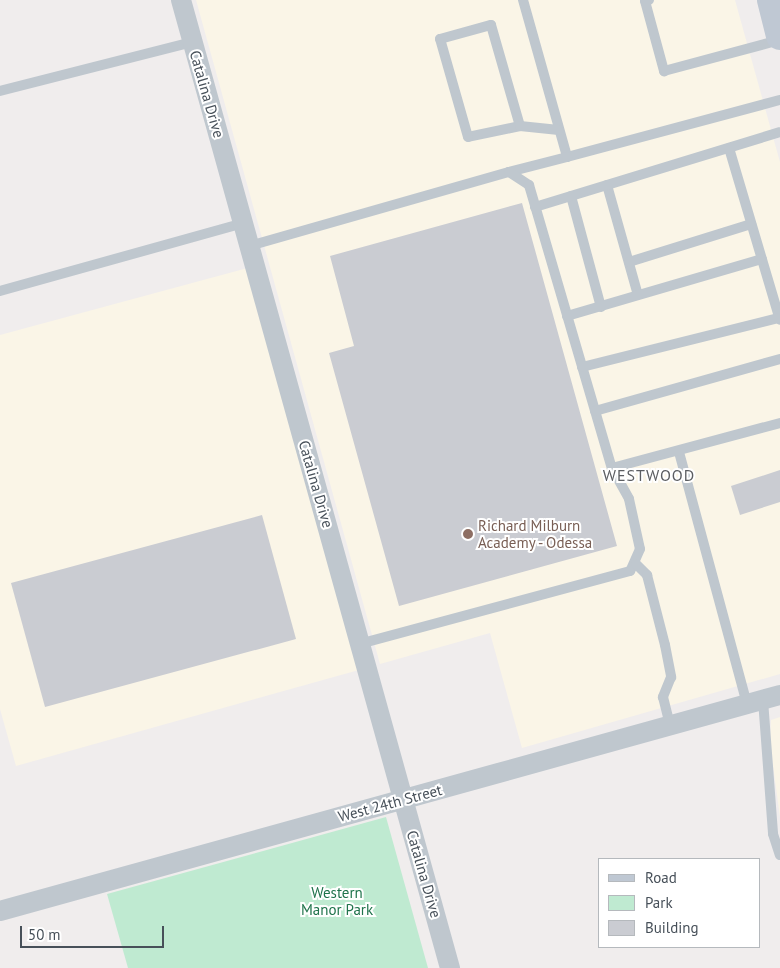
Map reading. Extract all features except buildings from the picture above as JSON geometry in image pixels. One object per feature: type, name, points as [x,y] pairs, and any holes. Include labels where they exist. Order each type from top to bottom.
[{"type":"main road","points":[[770,0],[780,36]]},
{"type":"street","name":"Catalina Drive","points":[[181,0],[450,968]]},
{"type":"street","name":"West 24th Street","points":[[0,911],[763,700]]},
{"type":"lane","points":[[523,0],[567,157]]},
{"type":"lane","points":[[649,0],[645,1],[664,72],[780,40]]},
{"type":"lane","points":[[520,126],[491,25],[440,39],[468,137],[520,126],[559,130]]},
{"type":"lane","points":[[0,91],[192,42]]},
{"type":"lane","points":[[249,246],[509,172],[780,100]]},
{"type":"lane","points":[[535,207],[780,132]]},
{"type":"lane","points":[[582,367],[780,319],[729,148]]},
{"type":"lane","points":[[360,644],[630,571],[636,564],[640,549],[629,499],[612,468],[529,185],[509,172]]},
{"type":"lane","points":[[607,185],[638,295]]},
{"type":"lane","points":[[571,196],[601,306]]},
{"type":"lane","points":[[0,291],[243,222]]},
{"type":"lane","points":[[629,262],[751,224]]},
{"type":"lane","points":[[567,316],[762,259]]},
{"type":"lane","points":[[595,411],[780,359]]},
{"type":"lane","points":[[612,468],[679,452],[780,423]]},
{"type":"lane","points":[[679,452],[763,700],[766,774],[773,834],[780,855]]},
{"type":"lane","points":[[636,564],[647,575],[665,645],[671,678],[663,698],[670,726]]},
{"type":"shaded area","points":[[196,0],[735,0],[780,162],[780,674],[522,748],[490,633],[380,664]]},
{"type":"shaded area","points":[[255,266],[366,668],[16,766],[0,709],[0,335]]},
{"type":"shaded area","points":[[780,717],[780,817],[770,743],[771,720]]},
{"type":"green space","name":"Western Manor Park","points":[[386,817],[428,968],[128,968],[107,894]]},
{"type":"place","name":"Richard Milburn Academy - Odessa","points":[[468,534]]},
{"type":"district","name":"WESTWOOD","points":[[649,475]]}]
